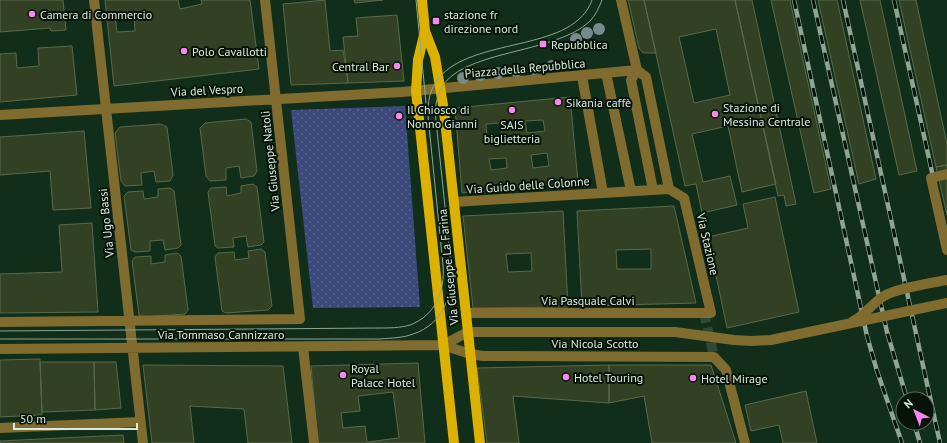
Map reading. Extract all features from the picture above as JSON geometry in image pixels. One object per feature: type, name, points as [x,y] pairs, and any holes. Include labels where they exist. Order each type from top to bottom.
[{"type":"main road","points":[[422,0],[425,32]]},
{"type":"main road","name":"Via Giuseppe La Farina","points":[[425,32],[435,57],[444,111],[480,443]]},
{"type":"main road","name":"Via Giuseppe La Farina","points":[[425,32],[418,60],[416,91],[454,443]]},
{"type":"street","name":"Via Ugo Bassi","points":[[94,0],[143,443]]},
{"type":"street","name":"Via Giuseppe Natoli","points":[[265,0],[300,319]]},
{"type":"street","points":[[621,0],[637,70],[646,78],[669,189]]},
{"type":"street","points":[[637,70],[631,80],[653,190]]},
{"type":"street","name":"Piazza della Repubblica","points":[[416,91],[637,70]]},
{"type":"street","points":[[606,73],[631,191]]},
{"type":"street","points":[[582,76],[603,193]]},
{"type":"street","name":"Via del Vespro","points":[[0,116],[416,91]]},
{"type":"street","points":[[947,174],[931,178],[947,250]]},
{"type":"street","name":"Via Guido delle Colonne","points":[[454,202],[669,189]]},
{"type":"street","name":"Via Stazione","points":[[669,189],[684,198],[711,313]]},
{"type":"street","points":[[845,324],[856,320],[876,301],[886,295],[947,280]]},
{"type":"street","points":[[443,345],[468,332],[674,332],[751,341],[778,339],[947,303]]},
{"type":"street","name":"Via Pasquale Calvi","points":[[466,313],[711,313]]},
{"type":"street","name":"Via Tommaso Cannizzaro","points":[[0,322],[300,319]]},
{"type":"street","name":"Via Tommaso Cannizzaro","points":[[0,349],[443,345]]},
{"type":"street","name":"Via Nicola Scotto","points":[[443,345],[470,354],[483,356],[716,360],[726,370],[745,443]]},
{"type":"street","points":[[303,346],[314,443]]},
{"type":"street","points":[[0,428],[140,422]]},
{"type":"shaded area","points":[[405,106],[420,307],[313,308],[291,110]]},
{"type":"building","name":"Camera di Commercio","points":[[0,0],[63,0],[66,30],[51,31],[50,28],[0,32]]},
{"type":"building","name":"Polo Cavallotti","points":[[105,0],[178,0],[180,9],[202,4],[201,0],[250,0],[259,69],[114,86]],"holes":[[[134,14],[135,31],[117,32],[115,15]]]},
{"type":"building","points":[[325,0],[330,51],[343,50],[348,83],[291,85],[283,4]]},
{"type":"building","points":[[354,0],[383,0],[355,3]]},
{"type":"building","points":[[628,0],[644,0],[656,53],[642,52],[639,48]]},
{"type":"building","name":"Stazione di Messina Centrale","points":[[644,0],[735,0],[776,184],[742,192],[728,126],[692,134],[703,182],[730,176],[737,205],[702,213],[696,184],[685,186]],"holes":[[[716,29],[730,95],[694,103],[679,37]]]},
{"type":"building","points":[[735,0],[752,0],[796,204],[786,206],[784,195],[778,196]]},
{"type":"building","points":[[771,0],[790,0],[831,189],[814,193]]},
{"type":"building","points":[[818,0],[837,0],[876,179],[859,184]]},
{"type":"building","points":[[860,0],[880,0],[917,171],[899,175]]},
{"type":"building","points":[[899,0],[916,0],[947,144],[947,165],[936,167]]},
{"type":"building","points":[[397,15],[404,81],[348,83],[343,37],[358,36],[356,18]]},
{"type":"building","points":[[72,46],[77,95],[0,102],[0,54],[16,53],[17,68],[39,66],[38,48]]},
{"type":"building","points":[[570,97],[578,182],[462,193],[455,108]],"holes":[[[543,120],[545,131],[527,133],[525,121]],[[500,123],[502,137],[487,139],[486,124]],[[547,153],[549,166],[533,168],[531,155]],[[506,158],[507,168],[491,170],[489,159]]]},
{"type":"building","points":[[246,119],[251,122],[257,171],[254,176],[241,178],[239,166],[226,168],[226,180],[210,181],[206,176],[200,128],[205,123]]},
{"type":"building","points":[[161,124],[167,127],[173,175],[170,181],[156,182],[154,171],[141,173],[142,185],[125,186],[121,181],[115,133],[120,127]]},
{"type":"building","points":[[84,131],[91,208],[53,210],[50,171],[0,175],[0,137]]},
{"type":"building","points":[[947,165],[947,215],[936,167]]},
{"type":"building","points":[[253,184],[257,187],[264,242],[261,245],[248,247],[246,236],[233,238],[234,247],[218,248],[215,246],[208,192],[211,188],[226,187],[227,196],[241,193],[241,186]]},
{"type":"building","points":[[170,188],[174,191],[181,245],[178,248],[165,250],[163,240],[150,241],[150,251],[135,252],[131,250],[124,196],[128,192],[143,191],[144,199],[158,197],[158,189]]},
{"type":"building","points":[[775,197],[799,312],[727,328],[708,237],[748,228],[743,204]]},
{"type":"building","points":[[674,206],[696,303],[582,306],[577,211]],"holes":[[[651,249],[651,269],[617,269],[616,250]]]},
{"type":"building","points":[[563,211],[568,307],[473,308],[463,216]],"holes":[[[531,253],[532,271],[508,272],[506,254]]]},
{"type":"building","points":[[92,223],[98,312],[0,313],[0,274],[62,272],[59,225]]},
{"type":"building","points":[[261,249],[265,252],[272,306],[268,310],[226,313],[222,311],[215,257],[218,253],[234,252],[235,260],[249,258],[248,251]]},
{"type":"building","points":[[177,253],[181,256],[188,310],[185,314],[142,317],[139,315],[132,261],[135,257],[151,256],[151,264],[165,262],[165,255]]},
{"type":"building","points":[[40,359],[42,415],[0,417],[0,360]]},
{"type":"building","points":[[40,362],[94,362],[95,410],[42,412]]},
{"type":"building","points":[[94,362],[116,362],[121,408],[95,410]]},
{"type":"building","points":[[418,363],[425,443],[318,443],[311,366]],"holes":[[[393,392],[399,438],[367,442],[365,426],[343,428],[341,413],[360,411],[358,396]]]},
{"type":"building","points":[[143,365],[283,366],[292,443],[248,443],[244,409],[190,406],[194,443],[152,443]]},
{"type":"building","points":[[609,365],[711,365],[736,443],[652,443],[644,396],[609,403]]},
{"type":"building","points":[[609,365],[609,403],[513,396],[519,443],[487,443],[477,368]]},
{"type":"building","points":[[806,391],[817,443],[783,443],[779,425],[751,431],[745,405]]},
{"type":"building","points":[[123,435],[124,443],[0,443],[0,441]]},
{"type":"tunnel","points":[[704,313],[714,357]]},
{"type":"tram line","points":[[416,0],[426,103]]},
{"type":"tram line","points":[[0,331],[387,328],[406,326],[419,321],[437,301],[443,275],[428,116],[428,103],[430,95],[439,77],[455,65],[474,56],[542,38],[562,30],[578,20],[590,6],[592,0]]},
{"type":"tram line","points":[[0,339],[380,339],[397,338],[413,334],[424,329],[439,315],[444,306],[448,297],[451,275],[435,111],[440,90],[451,77],[467,67],[487,59],[555,40],[574,32],[592,19],[602,0]]},
{"type":"railway","points":[[794,0],[867,336],[877,371],[902,443]]},
{"type":"railway","points":[[813,0],[887,332],[905,391]]},
{"type":"railway","points":[[843,0],[940,443]]},
{"type":"railway","points":[[894,0],[947,240]]},
{"type":"railway","points":[[916,431],[920,443]]},
{"type":"place","name":"Camera di Commercio","points":[[32,14]]},
{"type":"place","name":"stazione fr direzione nord","points":[[436,21]]},
{"type":"place","name":"Repubblica","points":[[543,44]]},
{"type":"place","name":"Polo Cavallotti","points":[[184,51]]},
{"type":"place","name":"Central Bar","points":[[397,66]]},
{"type":"place","name":"Sikania caffè","points":[[558,102]]},
{"type":"place","name":"SAIS biglietteria","points":[[512,110]]},
{"type":"place","name":"Stazione di Messina Centrale","points":[[715,114]]},
{"type":"place","name":"Il Chiosco di Nonno Gianni","points":[[399,116]]},
{"type":"place","name":"Royal Palace Hotel","points":[[343,375]]},
{"type":"place","name":"Hotel Touring","points":[[566,377]]},
{"type":"place","name":"Hotel Mirage","points":[[693,378]]}]
